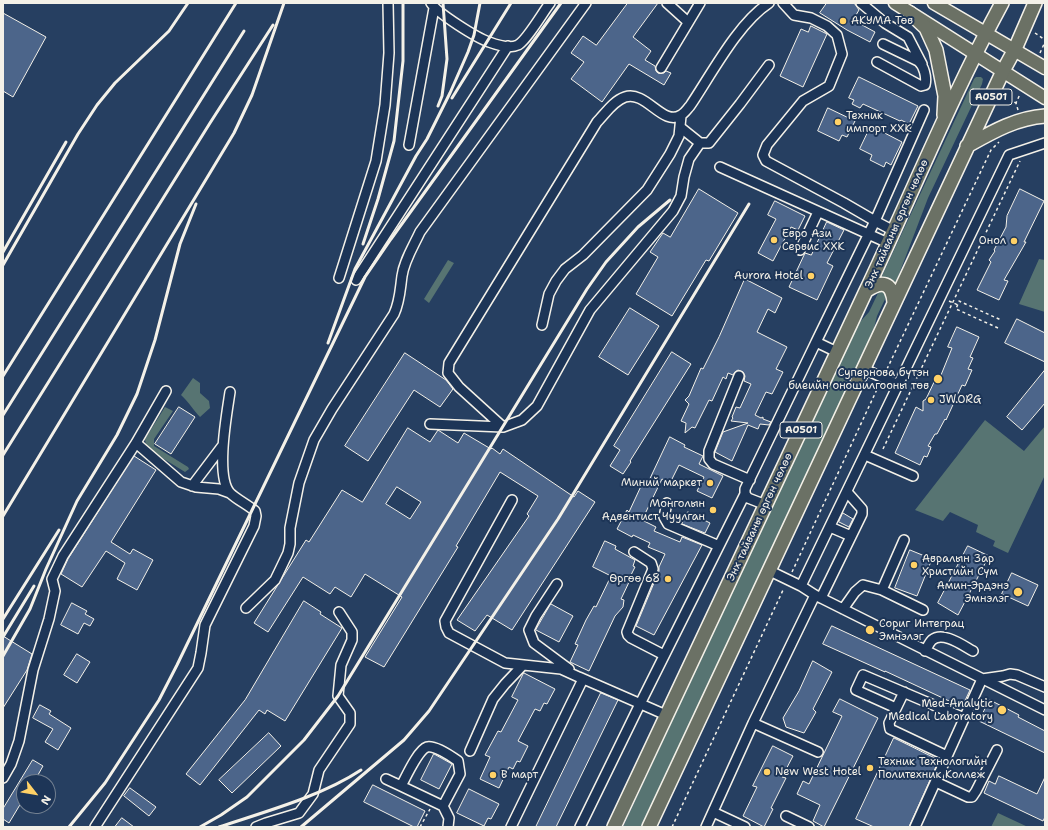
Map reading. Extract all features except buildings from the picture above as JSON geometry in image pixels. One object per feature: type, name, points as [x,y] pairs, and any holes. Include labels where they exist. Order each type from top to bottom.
[{"type":"highway","name":"Энх тайваны өргөн чөлөө","points":[[614,827],[766,505],[944,121],[1002,3]]},
{"type":"highway","points":[[1015,49],[1036,3]]},
{"type":"highway","points":[[910,13],[926,28],[936,50],[945,96],[944,121]]},
{"type":"highway","name":"A0501","points":[[649,827],[770,571],[894,302],[1003,71],[1015,49]]},
{"type":"highway","points":[[968,146],[1007,125],[1031,117],[1045,116]]},
{"type":"highway","points":[[866,291],[877,285],[885,285],[892,291],[894,302]]},
{"type":"main road","points":[[895,3],[1045,98]]},
{"type":"main road","points":[[934,3],[1015,49],[1045,68]]},
{"type":"street","points":[[339,278],[376,162],[385,105],[389,53],[388,3]]},
{"type":"street","points":[[432,6],[444,16],[488,42],[513,47],[522,42],[550,3]]},
{"type":"street","points":[[246,608],[275,580],[288,553],[290,544],[290,528],[299,483],[314,440],[332,409],[394,314],[399,304],[402,276],[406,260],[420,232],[586,3]]},
{"type":"street","points":[[667,3],[688,22]]},
{"type":"street","points":[[661,68],[700,3]]},
{"type":"street","points":[[542,324],[549,294],[564,269],[583,255],[647,190],[670,154],[679,136],[681,116],[690,106],[737,34],[762,8],[769,3]]},
{"type":"street","points":[[783,3],[794,15],[811,18],[827,26],[837,34],[842,54],[828,86],[803,101],[767,145],[763,155],[766,161],[894,231]]},
{"type":"street","points":[[861,3],[885,24],[908,37],[922,64],[926,81],[925,85],[921,86],[877,62]]},
{"type":"street","points":[[409,145],[432,6]]},
{"type":"street","points":[[883,44],[922,64]]},
{"type":"street","points":[[356,280],[508,46]]},
{"type":"street","points":[[680,127],[700,143],[709,143],[769,65]]},
{"type":"street","points":[[503,427],[459,387],[448,373],[449,363],[597,122],[616,102],[626,97],[636,96],[668,116],[681,116]]},
{"type":"street","points":[[580,827],[745,494],[750,480],[875,221],[924,110]]},
{"type":"street","points":[[430,424],[503,427],[522,420],[537,406],[590,310],[673,211],[681,196],[689,159],[700,143]]},
{"type":"street","points":[[801,586],[1009,155],[1045,143]]},
{"type":"street","points":[[720,167],[888,243]]},
{"type":"street","points":[[800,250],[818,212]]},
{"type":"street","points":[[816,342],[837,352]]},
{"type":"street","points":[[864,368],[899,385]]},
{"type":"street","points":[[739,376],[709,451],[709,459],[713,464],[750,480]]},
{"type":"street","points":[[3,778],[11,764],[19,741],[32,670],[50,612],[54,591],[52,579],[62,556],[136,443],[166,391]]},
{"type":"street","points":[[230,392],[223,445],[223,465],[226,485],[230,493]]},
{"type":"street","points":[[95,827],[198,668],[202,653],[205,625],[254,526],[256,516],[255,511],[230,493],[218,489],[192,486],[181,482],[136,443]]},
{"type":"street","points":[[192,486],[223,445]]},
{"type":"street","points":[[865,455],[913,476]]},
{"type":"street","points":[[706,827],[753,724],[862,514],[862,509],[847,492]]},
{"type":"street","points":[[745,494],[748,498],[766,505]]},
{"type":"street","points":[[512,500],[445,621],[449,633],[505,663],[562,669],[666,715]]},
{"type":"street","points":[[667,504],[664,519],[668,524],[719,546]]},
{"type":"street","points":[[830,527],[851,536]]},
{"type":"street","points":[[882,590],[904,540]]},
{"type":"street","points":[[634,552],[651,563],[653,568],[627,632],[628,636],[664,655]]},
{"type":"street","points":[[770,571],[788,579],[843,610],[1045,710]]},
{"type":"street","points":[[557,584],[536,616],[529,630],[534,643],[550,657],[583,679]]},
{"type":"street","points":[[843,610],[855,592],[863,585],[882,590],[923,610]]},
{"type":"street","points":[[256,827],[266,822],[299,813],[313,794],[319,770],[350,724],[350,713],[338,696],[341,665],[352,640],[352,632],[339,612]]},
{"type":"street","points":[[925,651],[932,641],[937,638],[947,638],[973,651]]},
{"type":"street","points":[[470,751],[493,699],[523,665]]},
{"type":"street","points":[[982,679],[1010,674],[1045,687]]},
{"type":"street","points":[[896,708],[856,690],[863,675],[964,718]]},
{"type":"street","points":[[511,827],[583,679]]},
{"type":"street","points":[[915,827],[982,679]]},
{"type":"street","points":[[904,692],[889,723],[890,729],[947,756]]},
{"type":"street","points":[[753,724],[818,752]]},
{"type":"street","points":[[401,786],[419,753],[425,747],[432,747],[452,756],[458,761],[460,774],[443,806]]},
{"type":"street","points":[[936,782],[968,797],[972,797],[997,750]]},
{"type":"street","points":[[386,779],[443,806],[449,818],[448,827]]},
{"type":"street","points":[[713,812],[745,827]]},
{"type":"street","points":[[786,816],[809,827]]},
{"type":"path","points":[[1034,32],[1045,41],[1040,53]]},
{"type":"path","points":[[1004,96],[1016,103],[1020,94]]},
{"type":"path","points":[[672,827],[990,150],[1003,138]]},
{"type":"path","points":[[883,449],[1020,160]]},
{"type":"path","points":[[945,299],[958,305]]},
{"type":"path","points":[[958,305],[959,302],[1002,320]]},
{"type":"path","points":[[958,305],[956,309],[998,328]]},
{"type":"path","points":[[420,827],[433,802]]},
{"type":"green space","points":[[976,77],[981,77],[983,79],[982,84],[928,198],[896,282],[892,283],[881,278]]},
{"type":"green space","points":[[1039,259],[1045,260],[1045,312],[1019,304]]},
{"type":"green space","points":[[448,260],[454,263],[429,303],[424,299]]},
{"type":"green space","points":[[884,290],[887,295],[877,316],[872,336],[641,827],[623,827],[740,574],[859,323],[869,312],[879,291]]},
{"type":"green space","points":[[193,378],[200,383],[200,393],[209,401],[210,408],[200,417],[181,395]]},
{"type":"green space","points":[[165,407],[173,411],[154,439],[154,446],[188,467],[189,469],[185,472],[151,451],[146,446],[145,439]]},
{"type":"green space","points":[[985,420],[1024,451],[1045,426],[1045,475],[1008,553],[993,546],[995,541],[976,532],[978,525],[950,512],[943,521],[915,510]]},
{"type":"green space","points":[[998,813],[1028,827],[991,827]]},
{"type":"railway","points":[[3,265],[78,134],[97,105],[115,83],[169,31],[188,3]]},
{"type":"railway","points":[[3,376],[236,3]]},
{"type":"railway","points":[[3,516],[234,133],[252,95],[284,3]]},
{"type":"railway","points":[[363,244],[378,199],[394,141],[403,61],[403,3]]},
{"type":"railway","points":[[438,106],[442,96],[447,59],[443,3]]},
{"type":"railway","points":[[328,343],[355,269],[416,156],[427,139],[450,93],[474,35],[480,3]]},
{"type":"railway","points":[[452,98],[511,3]]},
{"type":"railway","points":[[69,827],[105,783],[159,700],[365,277],[561,3]]},
{"type":"railway","points":[[3,455],[210,123],[273,25]]},
{"type":"railway","points":[[3,415],[244,31]]},
{"type":"railway","points":[[3,252],[66,142]]},
{"type":"railway","points":[[200,827],[247,797],[304,740],[338,696],[587,289],[606,262],[638,227],[670,200]]},
{"type":"railway","points":[[3,656],[30,609],[46,569],[77,501],[117,435],[137,394],[155,340],[180,244],[196,204]]},
{"type":"railway","points":[[301,827],[404,740],[429,711],[558,519],[749,204]]},
{"type":"railway","points":[[3,619],[59,530]]},
{"type":"railway","points":[[3,637],[34,586]]},
{"type":"railway","points":[[219,827],[311,796],[329,788],[361,770]]},
{"type":"place","name":"АКУМА Төв","points":[[843,21]]},
{"type":"place","name":"Техник импорт ХХК","points":[[838,122]]},
{"type":"place","name":"Евро Ази Сервис ХХК","points":[[774,240]]},
{"type":"place","name":"Онол","points":[[1014,241]]},
{"type":"place","name":"Aurora Hotel","points":[[811,276]]},
{"type":"place","name":"Супернова бүтэн биеийн оношилгооны төв","points":[[938,379]]},
{"type":"place","name":"JW.ORG","points":[[931,400]]},
{"type":"place","name":"Миний маркет","points":[[710,483]]},
{"type":"place","name":"Монголын Адвентист Чуулган","points":[[713,510]]},
{"type":"place","name":"Авралын 3ар Христийн Сүм","points":[[914,565]]},
{"type":"place","name":"Өргөө 68","points":[[668,579]]},
{"type":"place","name":"Амин-Эрдэнэ Эмнэлэг","points":[[1018,592]]},
{"type":"place","name":"Сориг Интеграц Эмнэлэг","points":[[870,630]]},
{"type":"place","name":"Med-Analytic Medical Laboratory","points":[[1002,710]]},
{"type":"place","name":"Техник Технологийн Политехник Коллеж","points":[[870,768]]},
{"type":"place","name":"New West Hotel","points":[[767,772]]},
{"type":"place","name":"В март","points":[[493,775]]}]
